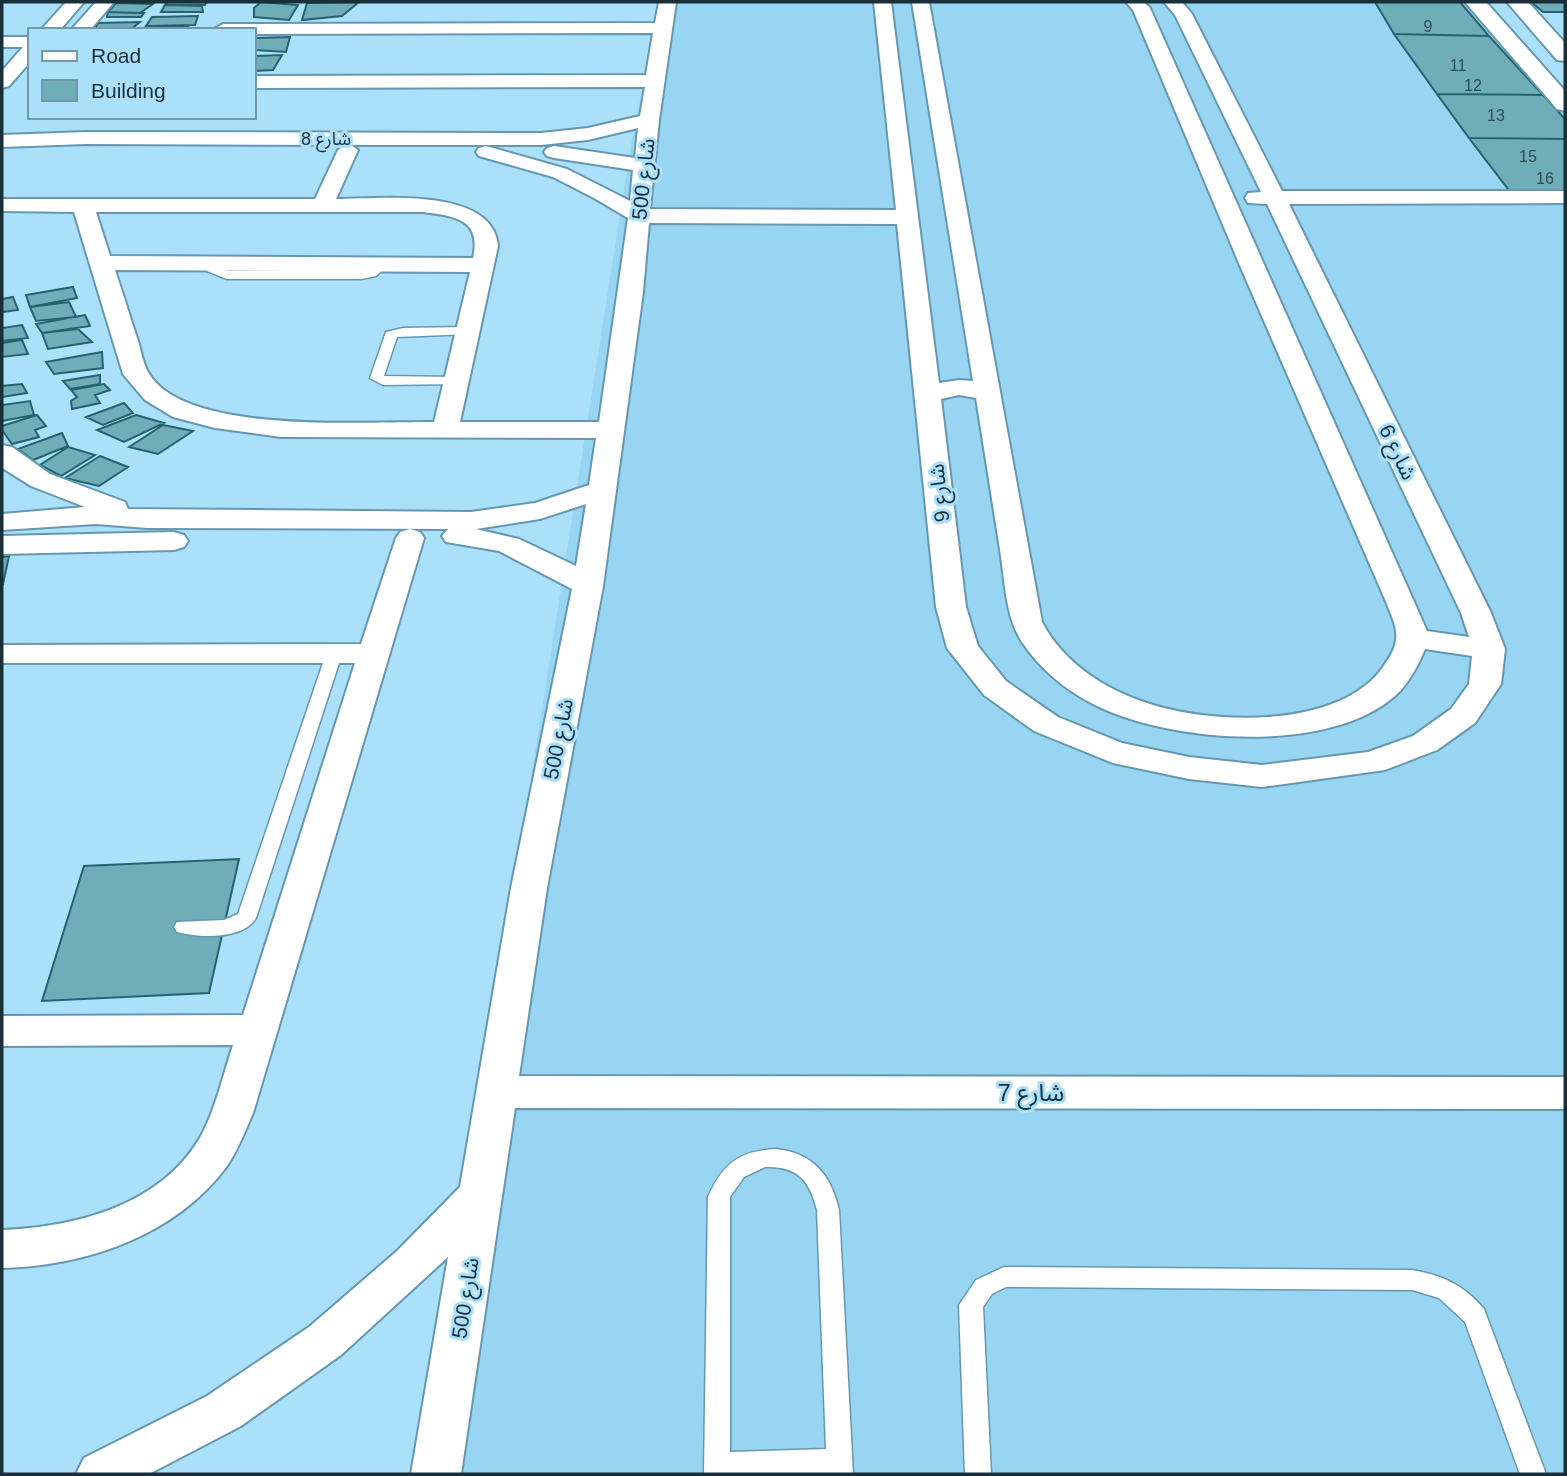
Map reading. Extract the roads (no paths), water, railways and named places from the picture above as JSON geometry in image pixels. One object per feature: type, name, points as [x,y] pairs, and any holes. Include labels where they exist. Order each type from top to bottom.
[{"type":"street","name":"شارع 9","points":[[883,2],[906,206],[944,298],[990,394],[1027,622],[1034,640],[1057,667],[1094,692],[1141,712],[1198,724],[1247,727]]},
{"type":"street","name":"شارع 9","points":[[921,2],[944,298],[929,395],[951,607],[963,648],[995,688],[1046,724],[1113,752],[1189,768],[1262,776]]},
{"type":"street","name":"شارع 6","points":[[1134,2],[1141,9],[1228,208],[1297,303],[1476,612],[1489,649],[1485,684],[1463,716],[1425,743],[1373,762],[1311,772],[1262,776]]},
{"type":"street","name":"شارع 6","points":[[1173,2],[1183,15],[1280,208],[1297,303],[1413,638]]},
{"type":"street","points":[[1475,2],[1565,104]]},
{"type":"street","points":[[1517,2],[1565,55]]},
{"type":"street","points":[[52,28],[73,4],[102,4]]},
{"type":"street","points":[[82,28],[102,4]]},
{"type":"street","points":[[522,28],[528,10]]},
{"type":"street","points":[[224,28],[235,11]]},
{"type":"street","points":[[370,29],[379,11]]},
{"type":"street","points":[[256,29],[522,28],[665,15]]},
{"type":"street","name":"شارع 500","points":[[436,1474],[529,888],[588,586],[631,292],[649,120],[665,15]]},
{"type":"street","points":[[2,42],[28,42]]},
{"type":"street","points":[[2,82],[28,53]]},
{"type":"street","points":[[256,82],[655,81]]},
{"type":"street","points":[[53,120],[86,138]]},
{"type":"street","name":"شارع 8","points":[[2,152],[156,144],[541,139],[588,134],[649,120]]},
{"type":"street","name":"شارع 8","points":[[2,141],[86,138],[156,144],[348,150],[566,152],[641,192]]},
{"type":"street","points":[[323,205],[348,150]]},
{"type":"street","points":[[484,151],[561,173],[582,183],[641,192],[906,206]]},
{"type":"street","points":[[641,192],[710,195]]},
{"type":"street","points":[[877,195],[906,206]]},
{"type":"street","points":[[1280,208],[1565,197]]},
{"type":"street","points":[[2,205],[423,206],[467,215],[481,224],[488,234],[445,430]]},
{"type":"street","points":[[83,205],[136,374],[154,394],[185,411],[226,423],[281,429],[611,430]]},
{"type":"street","points":[[1228,208],[1565,217]]},
{"type":"street","points":[[99,263],[482,265]]},
{"type":"street","points":[[929,395],[940,389],[957,386],[975,388],[990,394]]},
{"type":"street","points":[[2,453],[26,471],[52,485],[147,519]]},
{"type":"street","points":[[2,545],[89,541],[410,538],[487,529],[603,489]]},
{"type":"street","points":[[2,522],[96,515],[147,519],[487,529],[588,586]]},
{"type":"street","points":[[2,1249],[29,1250],[83,1240],[136,1219],[180,1188],[214,1152],[232,1113],[410,538]]},
{"type":"street","points":[[1262,776],[1247,727],[1310,722],[1367,703],[1400,673],[1413,638],[1489,649]]},
{"type":"street","points":[[2,654],[374,654]]},
{"type":"street","points":[[2,1031],[258,1030]]},
{"type":"street","name":"شارع 7","points":[[497,1092],[1565,1093]]},
{"type":"street","points":[[101,1474],[224,1411],[325,1340],[413,1264],[482,1193]]},
{"type":"lane","points":[[456,381],[394,382],[377,378],[391,335],[402,332],[466,331]]},
{"type":"lane","points":[[184,927],[223,928],[236,925],[246,918],[334,654]]},
{"type":"lane","points":[[778,1158],[804,1166],[822,1187],[828,1210],[839,1468],[717,1469],[719,1197],[730,1176],[751,1161],[778,1158]]},
{"type":"lane","points":[[978,1474],[971,1305],[984,1287],[1004,1277],[1018,1277],[1412,1280],[1437,1284],[1459,1297],[1475,1317],[1533,1474]]}]
